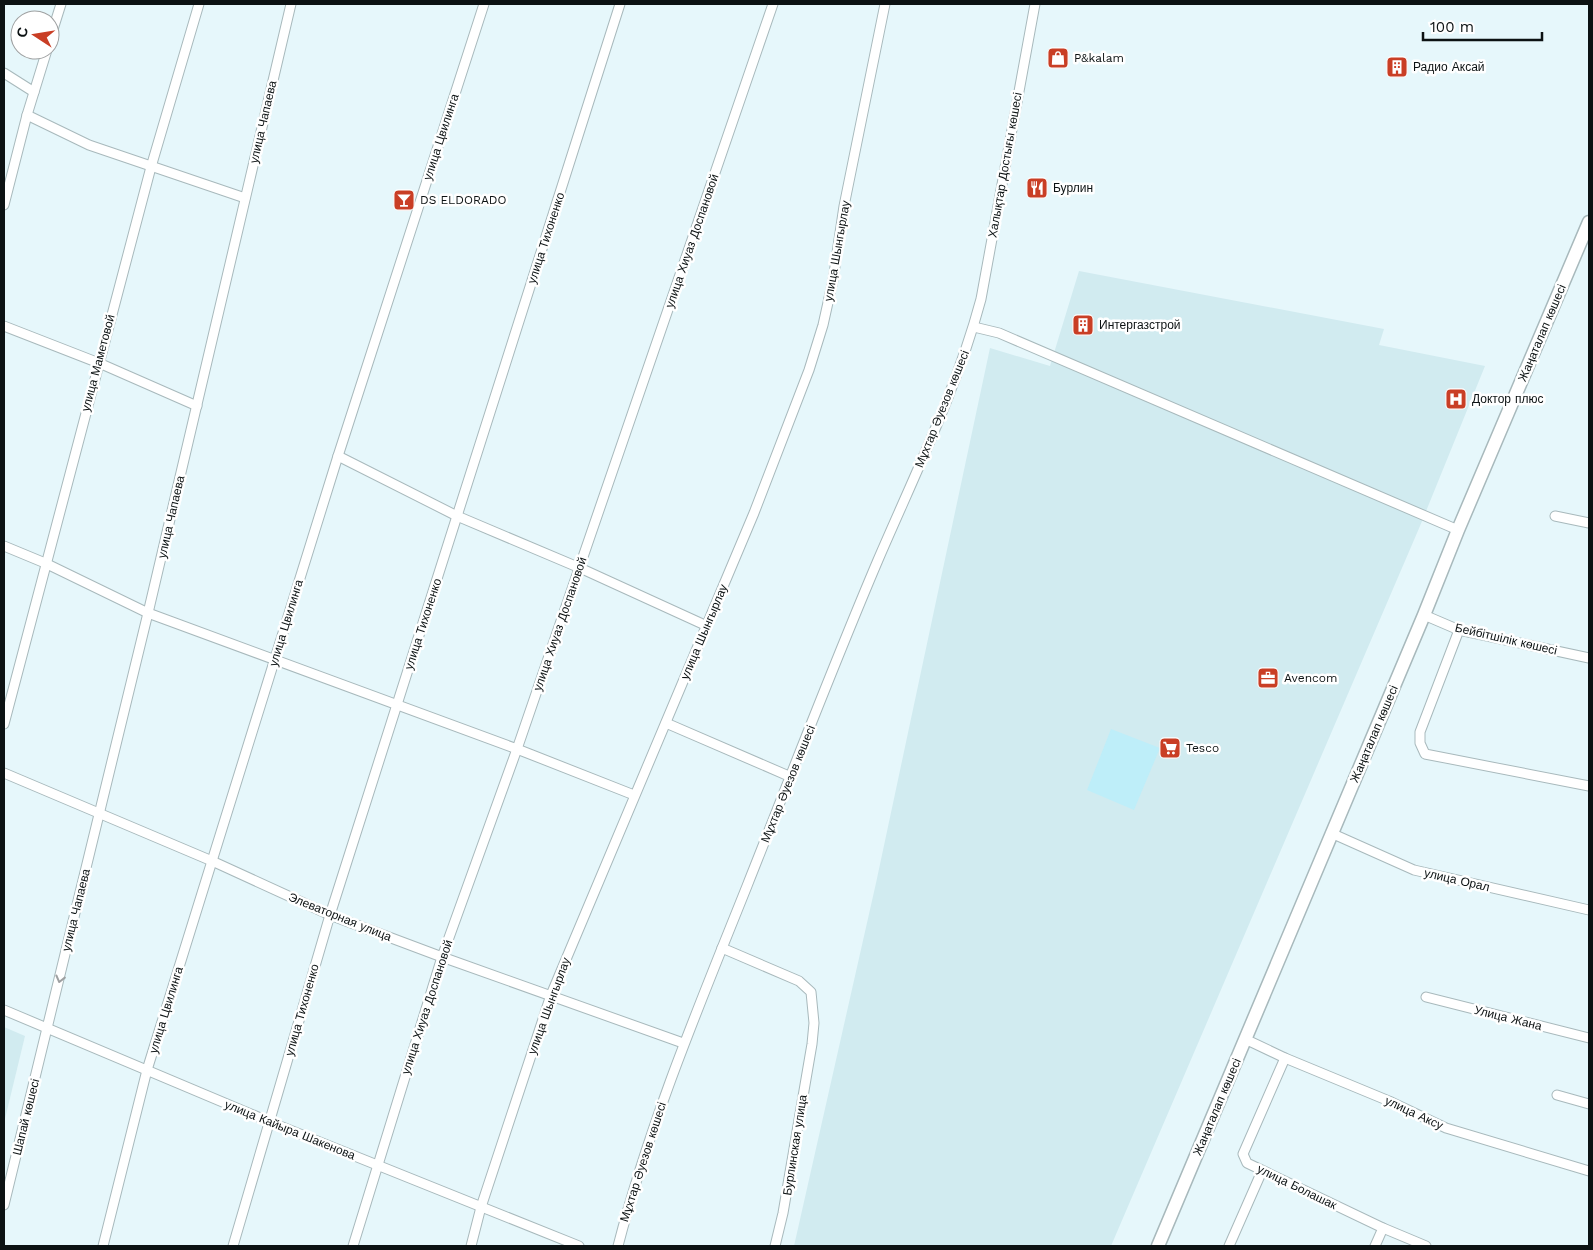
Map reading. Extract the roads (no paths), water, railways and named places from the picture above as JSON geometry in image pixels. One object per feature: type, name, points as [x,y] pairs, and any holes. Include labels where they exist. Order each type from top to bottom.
[{"type":"main road","name":"Жаңаталап көшесі","points":[[1158,1246],[1589,222]]},
{"type":"street","name":"улица Маметовой","points":[[4,724],[151,167],[199,4]]},
{"type":"street","name":"улица Чапаева","points":[[48,1029],[291,4]]},
{"type":"street","name":"улица Цвилинга","points":[[103,1246],[147,1070],[338,456],[484,4]]},
{"type":"street","name":"улица Тихоненко","points":[[233,1246],[330,915],[620,4]]},
{"type":"street","name":"улица Хиуаз Доспановой","points":[[353,1246],[442,957],[580,568],[773,4]]},
{"type":"street","name":"улица Шынгырлау","points":[[472,1246],[481,1207],[551,996],[758,504],[809,370],[823,325],[833,280],[844,206],[885,4]]},
{"type":"street","name":"Халықтар Достығы көшесі","points":[[974,327],[981,299],[1035,4]]},
{"type":"street","points":[[4,205],[27,115],[44,60]]},
{"type":"street","points":[[4,73],[34,92]]},
{"type":"street","points":[[27,115],[89,145],[246,198]]},
{"type":"street","points":[[4,326],[99,363],[197,406]]},
{"type":"street","points":[[974,327],[999,333],[1458,530]]},
{"type":"street","name":"Мұхтар Әуезов көшесі","points":[[618,1246],[650,1138],[683,1043],[878,560],[924,455],[974,327]]},
{"type":"street","points":[[338,456],[457,516],[580,568],[707,626]]},
{"type":"street","points":[[1556,516],[1589,523]]},
{"type":"street","points":[[4,546],[148,613],[517,749],[634,795]]},
{"type":"street","name":"Бейбітшілік көшесі","points":[[1424,615],[1459,630],[1589,658]]},
{"type":"street","points":[[1459,630],[1420,732],[1420,743],[1424,754],[1589,786]]},
{"type":"street","points":[[666,724],[790,777]]},
{"type":"street","name":"Элеваторная улица","points":[[4,773],[100,812],[330,915],[683,1043]]},
{"type":"street","name":"улица Орал","points":[[1331,833],[1414,870],[1589,910]]},
{"type":"street","name":"Бурлинская улица","points":[[722,948],[798,981],[811,992],[814,1023],[812,1044],[784,1213],[775,1246]]},
{"type":"street","name":"Улица Жана","points":[[1426,997],[1589,1038]]},
{"type":"street","name":"улица Кайыра Шакенова","points":[[4,1010],[377,1166],[579,1246]]},
{"type":"street","name":"Шапай көшесі","points":[[4,1205],[48,1029]]},
{"type":"street","name":"улица Аксу","points":[[1245,1039],[1389,1101],[1446,1128],[1589,1171]]},
{"type":"street","name":"улица Болашак","points":[[1286,1058],[1242,1154],[1247,1163],[1383,1228],[1426,1246]]},
{"type":"street","points":[[1557,1095],[1589,1104]]},
{"type":"street","points":[[1229,1246],[1262,1171]]},
{"type":"street","points":[[1375,1246],[1383,1228]]},
{"type":"place","name":"P&kalam","points":[[1058,58]]},
{"type":"place","name":"Радио Аксай","points":[[1397,67]]},
{"type":"place","name":"Бурлин","points":[[1037,188]]},
{"type":"place","name":"DS ELDORADO","points":[[404,200]]},
{"type":"place","name":"Интергазстрой","points":[[1083,325]]},
{"type":"place","name":"Доктор плюс","points":[[1456,399]]},
{"type":"place","name":"Avencom","points":[[1268,678]]},
{"type":"place","name":"Tesco","points":[[1170,748]]}]
